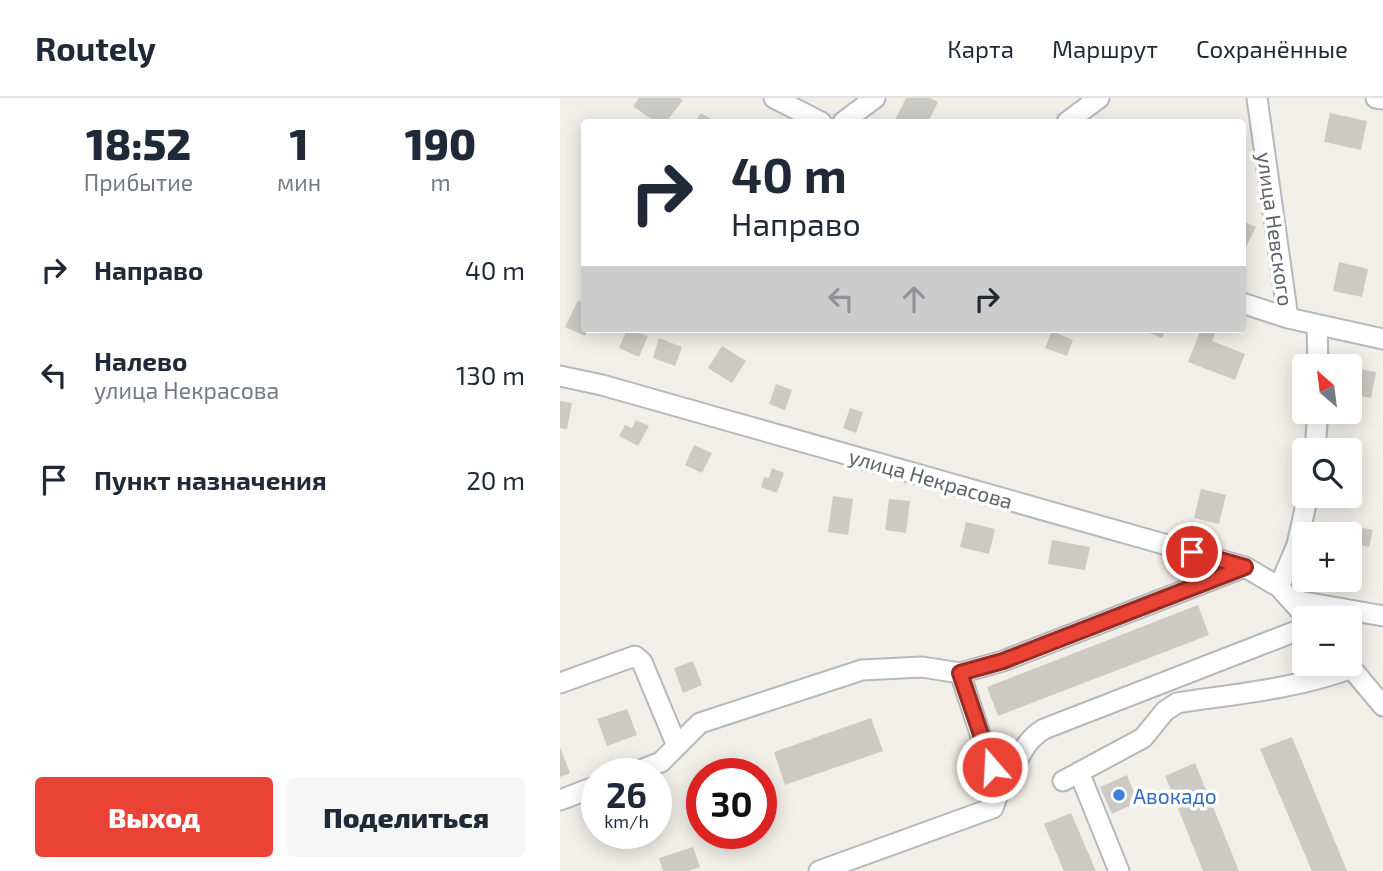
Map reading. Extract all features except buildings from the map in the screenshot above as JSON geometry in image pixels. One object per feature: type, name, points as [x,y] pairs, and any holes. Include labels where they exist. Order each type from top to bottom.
[{"type":"street","points":[[775,98],[815,119]]},
{"type":"street","points":[[847,119],[876,98]]},
{"type":"street","points":[[1071,119],[1099,98]]},
{"type":"street","points":[[1376,98],[1383,99]]},
{"type":"street","name":"улица Невского","points":[[1261,100],[1288,318]]},
{"type":"street","points":[[1246,304],[1288,318],[1383,339]]},
{"type":"street","name":"улица Невского","points":[[1317,325],[1318,354]]},
{"type":"street","name":"улица Некрасова","points":[[560,376],[616,389],[1245,567],[1286,594],[1296,606]]},
{"type":"street","points":[[1286,594],[1305,508]]},
{"type":"street","points":[[665,758],[700,723],[862,670],[922,667],[960,673],[1003,661],[1245,567]]},
{"type":"street","name":"улица Некрасова","points":[[1286,594],[1383,616]]},
{"type":"street","points":[[819,871],[993,808],[999,791],[1006,783],[1023,747],[1044,729],[1292,633]]},
{"type":"street","points":[[560,683],[635,656],[642,662],[677,746]]},
{"type":"street","points":[[960,673],[999,791]]},
{"type":"street","points":[[1119,871],[1071,777],[1143,738],[1165,710],[1177,704],[1290,686],[1331,676]]},
{"type":"street","points":[[1358,676],[1383,706]]},
{"type":"street","points":[[560,800],[581,792]]},
{"type":"place","name":"Авокадо","points":[[1119,795]]},
{"type":"route","points":[[992,767],[960,673],[1003,661],[1245,567],[1192,552]]}]
